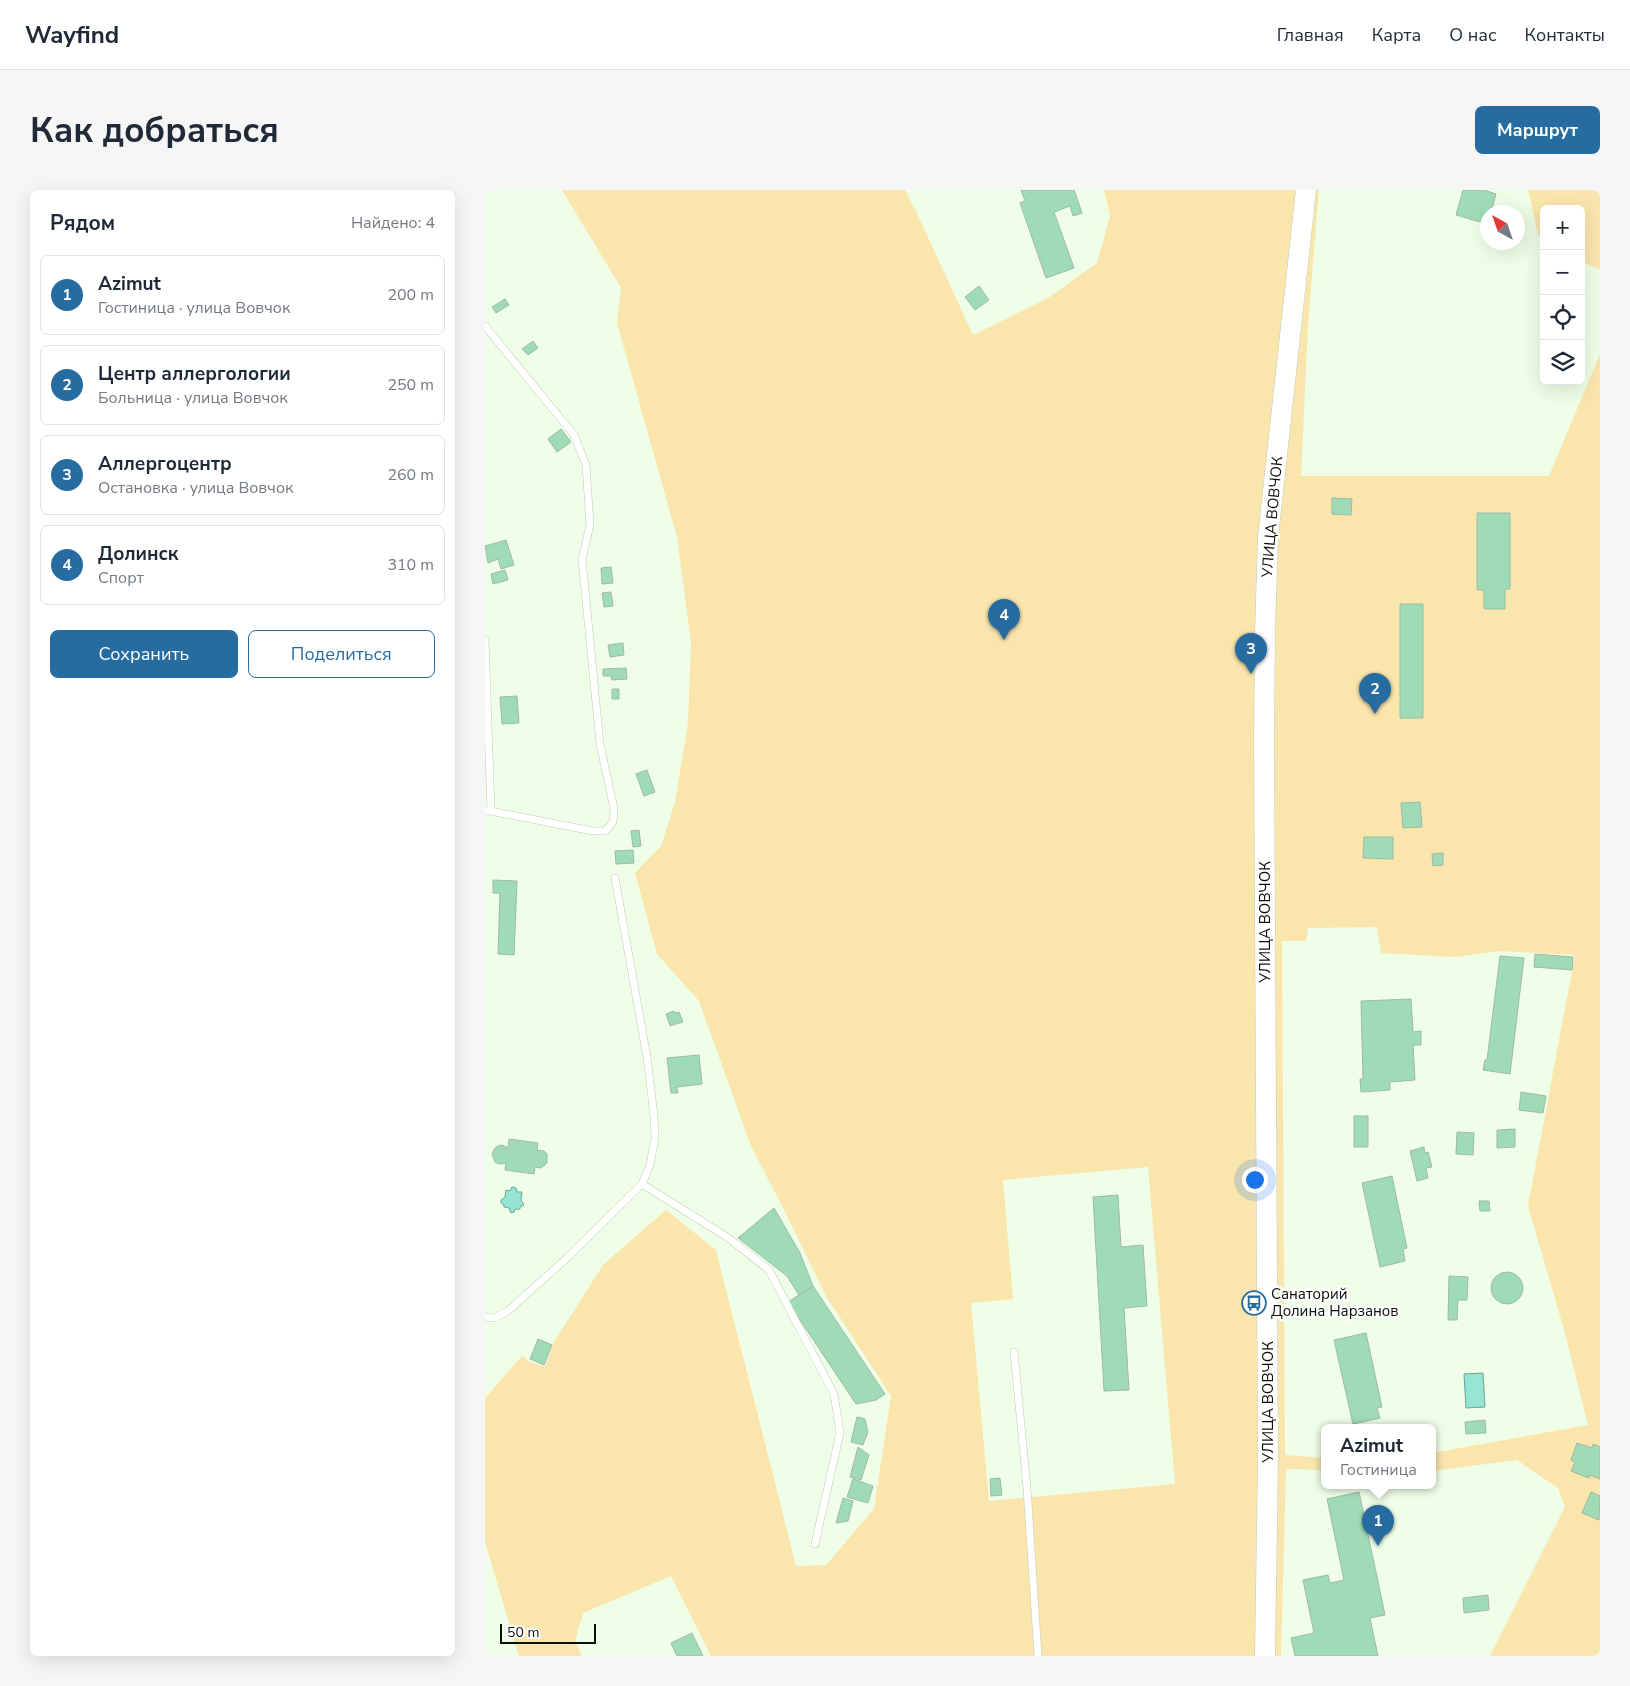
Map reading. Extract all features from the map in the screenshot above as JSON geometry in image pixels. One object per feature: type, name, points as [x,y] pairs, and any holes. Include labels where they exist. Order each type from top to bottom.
[{"type":"street","name":"УЛИЦА ВОВЧОК","points":[[1265,1656],[1268,1477],[1264,761],[1265,588],[1268,538],[1305,190]]},
{"type":"lane","points":[[485,326],[574,435],[585,465],[590,525],[582,559],[600,744],[615,809],[613,822],[605,831],[593,831],[488,811],[485,640]]},
{"type":"lane","points":[[485,1317],[493,1318],[508,1311],[567,1257],[642,1184],[650,1165],[655,1138],[647,1057],[615,878]]},
{"type":"lane","points":[[642,1184],[727,1237],[769,1270],[834,1394],[840,1434],[815,1544]]},
{"type":"lane","points":[[1014,1352],[1027,1488],[1038,1656]]},
{"type":"shaded area","points":[[562,190],[905,190],[973,335],[1048,298],[1097,263],[1110,216],[1104,190],[1319,190],[1308,326],[1301,476],[1549,476],[1600,354],[1600,1656],[1490,1656],[1565,1507],[1558,1488],[1517,1460],[1436,1470],[1436,1452],[1588,1425],[1565,1333],[1528,1206],[1575,955],[1499,951],[1456,957],[1381,953],[1377,927],[1308,928],[1306,941],[1282,941],[1285,1455],[1321,1458],[1321,1470],[1286,1469],[1281,1656],[711,1656],[671,1576],[583,1613],[575,1641],[582,1656],[519,1656],[485,1542],[485,1398],[522,1356],[528,1361],[545,1367],[554,1342],[603,1265],[666,1210],[716,1250],[796,1566],[826,1565],[874,1509],[891,1396],[826,1296],[751,1146],[699,1001],[657,954],[635,873],[661,846],[675,802],[688,723],[691,642],[677,537],[617,323],[621,288]],"holes":[[[1148,1167],[1175,1484],[989,1501],[971,1303],[1013,1299],[1003,1180]]]},
{"type":"shaded area","points":[[1528,190],[1600,190],[1600,270],[1585,263],[1585,205],[1540,205],[1540,235],[1538,234]]},
{"type":"water","points":[[512,1187],[516,1188],[517,1192],[522,1192],[521,1200],[524,1205],[511,1213],[509,1208],[504,1207],[501,1200],[505,1197],[506,1190],[510,1191]]},
{"type":"water","points":[[1483,1373],[1485,1407],[1466,1408],[1464,1374]]},
{"type":"building","points":[[1021,190],[1074,190],[1082,213],[1073,216],[1070,206],[1054,212],[1074,268],[1046,278],[1020,203],[1025,201]]},
{"type":"building","points":[[1463,190],[1484,190],[1496,194],[1493,205],[1480,205],[1480,222],[1456,215]]},
{"type":"building","points":[[979,286],[989,300],[975,310],[965,297]]},
{"type":"building","points":[[505,299],[509,305],[496,313],[492,307]]},
{"type":"building","points":[[533,341],[538,348],[528,355],[522,349]]},
{"type":"building","points":[[561,429],[571,442],[557,452],[548,439]]},
{"type":"building","points":[[1332,498],[1352,499],[1351,515],[1332,514]]},
{"type":"building","points":[[1477,513],[1510,513],[1510,589],[1505,589],[1505,609],[1484,609],[1484,590],[1477,590]]},
{"type":"building","points":[[506,540],[514,565],[501,569],[498,559],[488,563],[485,546]]},
{"type":"building","points":[[611,567],[613,583],[602,584],[601,568]]},
{"type":"building","points":[[505,570],[508,580],[493,584],[491,574]]},
{"type":"building","points":[[611,592],[613,606],[604,607],[602,593]]},
{"type":"building","points":[[1400,604],[1423,604],[1423,718],[1400,718]]},
{"type":"building","points":[[623,643],[624,655],[610,657],[608,645]]},
{"type":"building","points":[[626,668],[627,679],[612,680],[611,676],[603,676],[603,669]]},
{"type":"building","points":[[612,689],[619,689],[619,699],[612,699]]},
{"type":"building","points":[[517,696],[519,723],[502,724],[500,697]]},
{"type":"building","points":[[647,770],[655,792],[644,796],[636,774]]},
{"type":"building","points":[[1420,802],[1422,827],[1403,828],[1401,803]]},
{"type":"building","points":[[639,830],[641,846],[633,847],[631,831]]},
{"type":"building","points":[[1364,837],[1393,837],[1393,859],[1363,858]]},
{"type":"building","points":[[633,850],[634,863],[616,864],[615,851]]},
{"type":"building","points":[[1443,853],[1443,865],[1433,866],[1432,854]]},
{"type":"building","points":[[493,880],[517,881],[514,955],[498,954],[500,893],[493,893]]},
{"type":"building","points":[[1535,954],[1573,957],[1572,970],[1534,967]]},
{"type":"building","points":[[1500,956],[1524,958],[1510,1074],[1483,1070],[1485,1060],[1487,1060]]},
{"type":"building","points":[[1411,999],[1413,1032],[1421,1031],[1421,1045],[1413,1045],[1415,1080],[1390,1082],[1390,1090],[1361,1092],[1360,1079],[1363,1079],[1361,1001]]},
{"type":"building","points":[[674,1011],[675,1013],[679,1012],[683,1022],[670,1026],[666,1014]]},
{"type":"building","points":[[699,1055],[702,1084],[677,1087],[678,1093],[671,1093],[667,1058]]},
{"type":"building","points":[[1521,1092],[1546,1096],[1543,1113],[1519,1110]]},
{"type":"building","points":[[1354,1116],[1368,1116],[1368,1147],[1354,1147]]},
{"type":"building","points":[[1515,1129],[1515,1147],[1497,1148],[1497,1130]]},
{"type":"building","points":[[1457,1132],[1474,1133],[1473,1155],[1456,1154]]},
{"type":"building","points":[[509,1139],[538,1143],[537,1150],[544,1151],[547,1154],[547,1163],[541,1168],[535,1167],[534,1174],[505,1170],[506,1163],[499,1164],[495,1162],[492,1154],[498,1146],[502,1145],[508,1148]]},
{"type":"building","points":[[1424,1147],[1425,1153],[1428,1152],[1432,1167],[1426,1168],[1428,1178],[1417,1181],[1410,1151]]},
{"type":"building","points":[[1392,1176],[1407,1248],[1403,1249],[1405,1261],[1380,1267],[1362,1183]]},
{"type":"building","points":[[1118,1195],[1121,1247],[1143,1245],[1147,1306],[1124,1308],[1129,1390],[1104,1391],[1093,1197]]},
{"type":"building","points":[[1479,1201],[1489,1201],[1490,1211],[1480,1211]]},
{"type":"building","points":[[774,1208],[800,1253],[813,1286],[799,1295],[787,1276],[738,1238]]},
{"type":"building","points":[[1507,1272],[1518,1277],[1523,1288],[1518,1299],[1507,1304],[1496,1299],[1491,1288],[1496,1277]]},
{"type":"building","points":[[1449,1276],[1468,1277],[1467,1300],[1458,1300],[1457,1320],[1448,1320]]},
{"type":"building","points":[[813,1286],[885,1394],[876,1400],[856,1404],[788,1302]]},
{"type":"building","points":[[1366,1333],[1382,1407],[1377,1408],[1380,1418],[1353,1424],[1334,1340]]},
{"type":"building","points":[[538,1339],[552,1345],[544,1365],[530,1359]]},
{"type":"building","points":[[857,1417],[865,1419],[868,1432],[863,1445],[851,1442]]},
{"type":"building","points":[[1485,1420],[1486,1433],[1466,1434],[1465,1422]]},
{"type":"building","points":[[1577,1443],[1592,1448],[1593,1444],[1600,1447],[1600,1479],[1590,1475],[1589,1478],[1571,1471],[1575,1462],[1571,1460]]},
{"type":"building","points":[[858,1447],[869,1455],[861,1480],[850,1477]]},
{"type":"building","points":[[1000,1478],[1002,1495],[991,1496],[990,1479]]},
{"type":"building","points":[[853,1479],[873,1486],[868,1503],[847,1497]]},
{"type":"building","points":[[1359,1492],[1385,1615],[1370,1618],[1378,1656],[1295,1656],[1291,1638],[1314,1633],[1303,1580],[1328,1575],[1330,1583],[1344,1580],[1327,1499]]},
{"type":"building","points":[[1591,1492],[1600,1496],[1599,1520],[1582,1513]]},
{"type":"building","points":[[843,1498],[853,1501],[848,1521],[836,1523]]},
{"type":"building","points":[[1488,1595],[1489,1610],[1464,1613],[1463,1598]]},
{"type":"building","points":[[692,1633],[703,1656],[677,1656],[671,1643]]},
{"type":"place","name":"Долинск","points":[[1004,640]]},
{"type":"place","name":"Аллергоцентр","points":[[1251,674]]},
{"type":"place","name":"Центр аллергологии","points":[[1375,714]]},
{"type":"place","name":"Санаторий Долина Нарзанов","points":[[1254,1303]]},
{"type":"place","name":"Azimut","points":[[1378,1546]]}]
